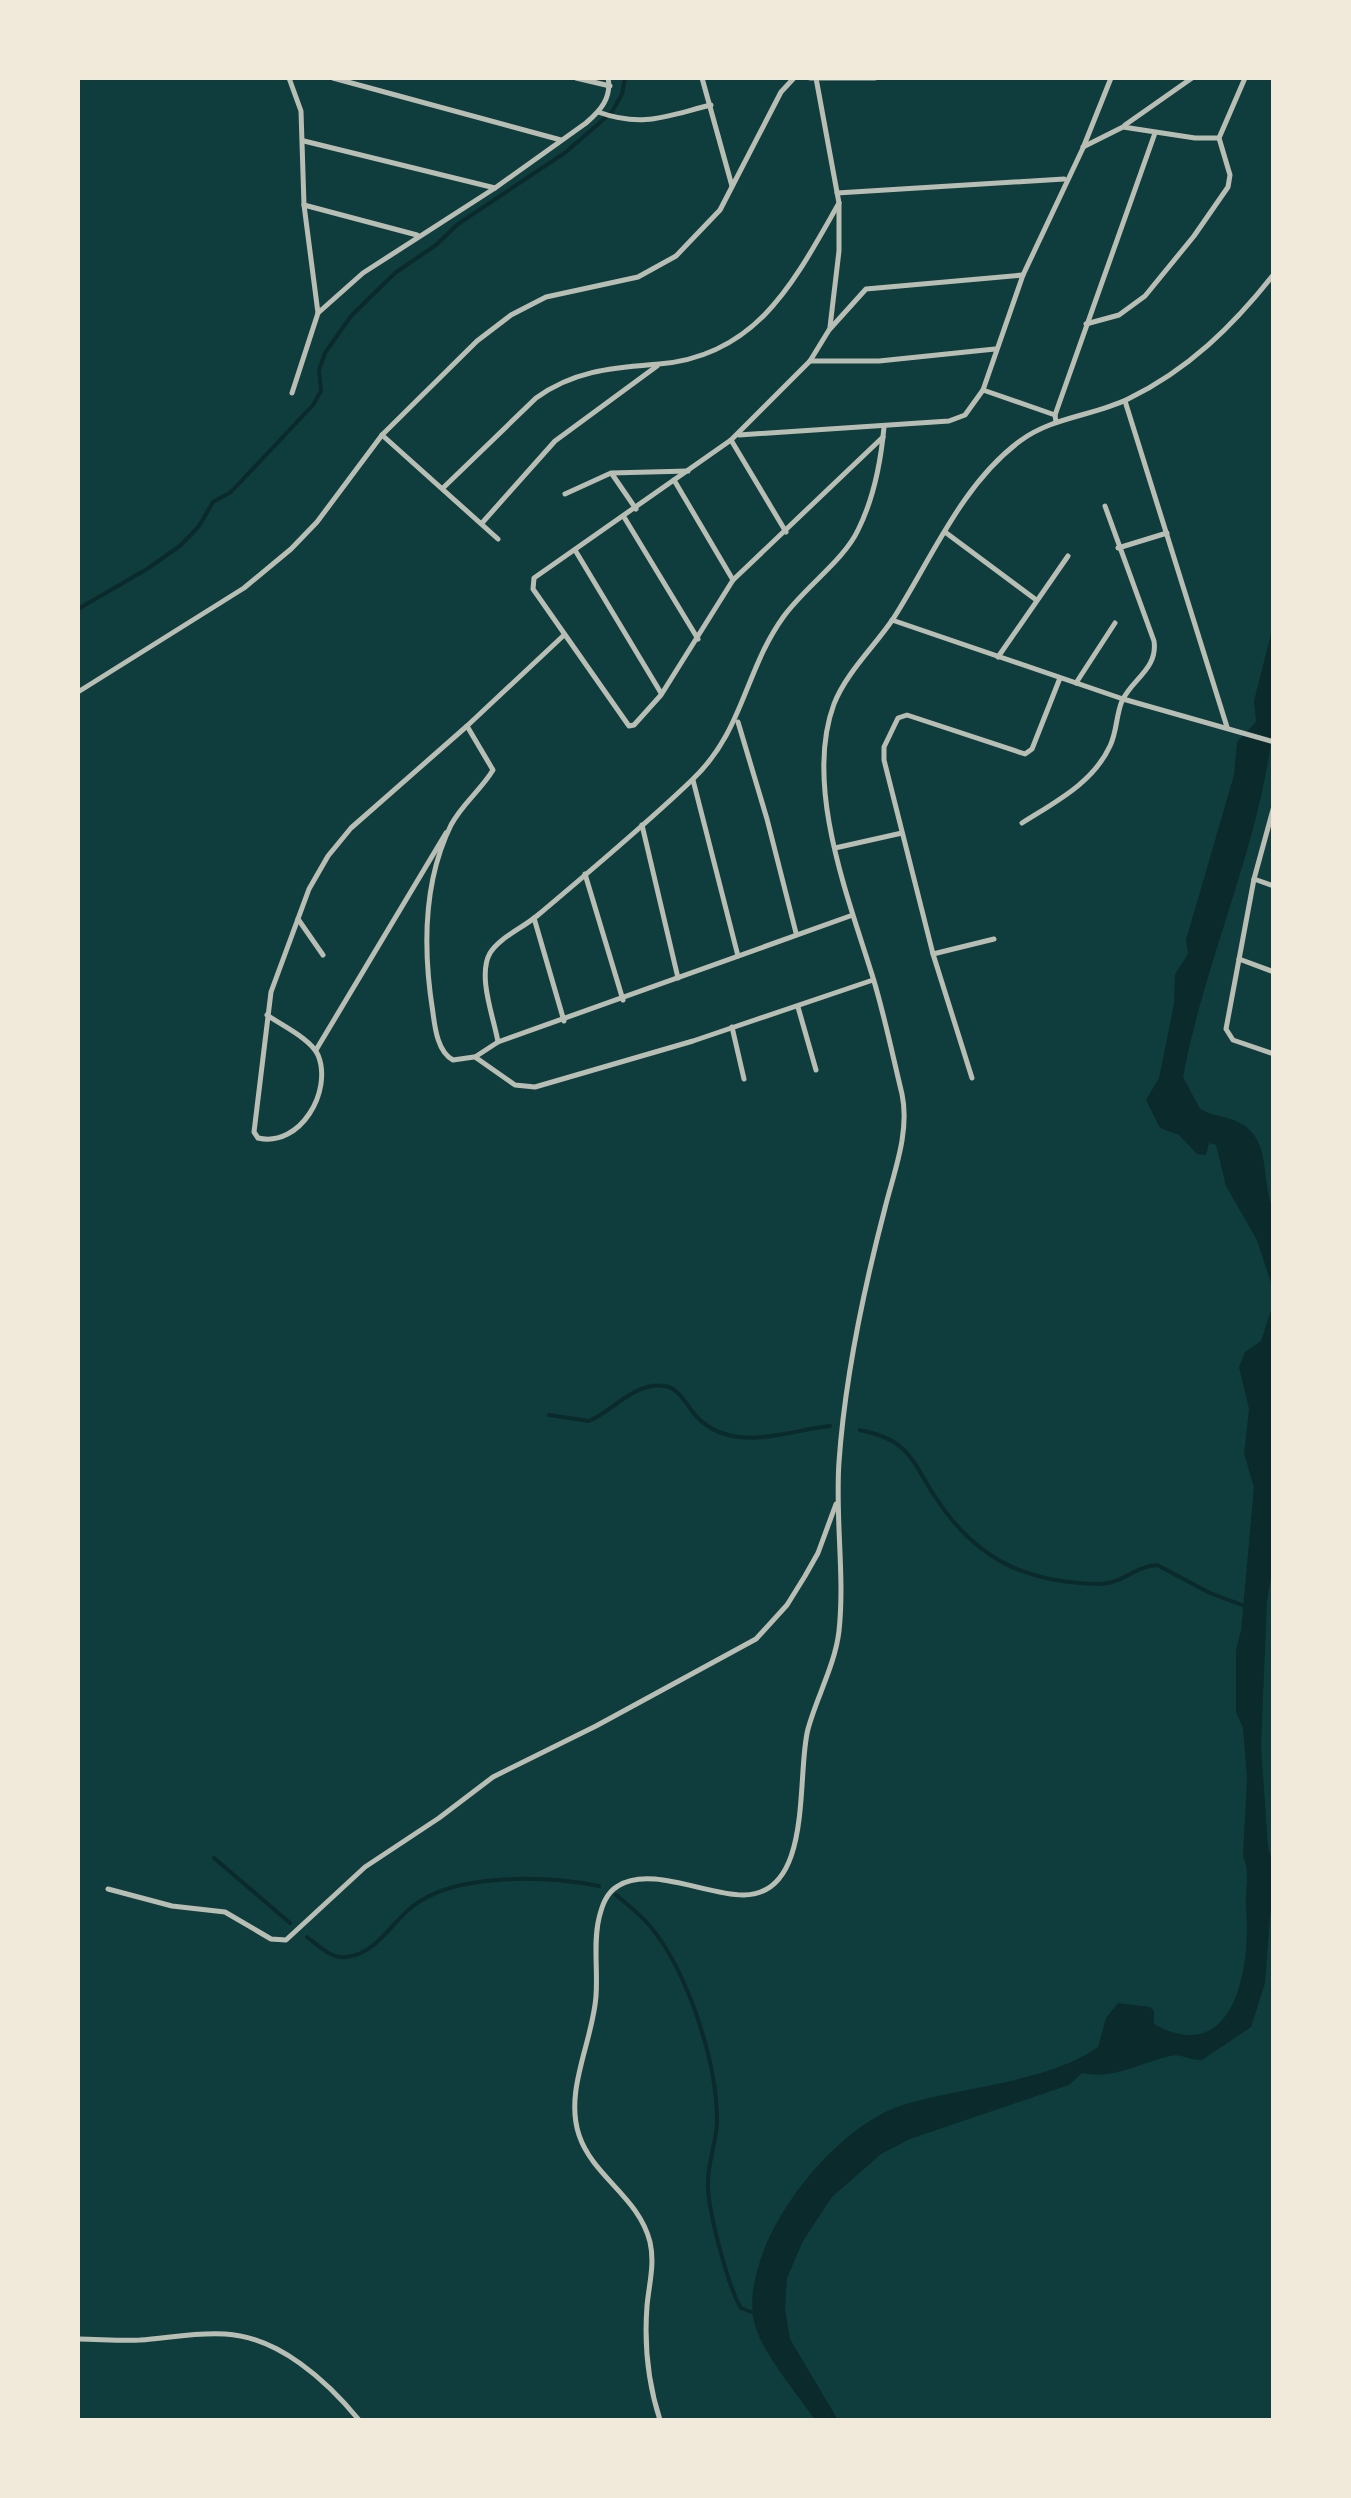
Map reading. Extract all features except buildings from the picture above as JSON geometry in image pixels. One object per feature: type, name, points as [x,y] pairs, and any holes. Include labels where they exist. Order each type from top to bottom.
[{"type":"street","points":[[288,78],[298,99],[304,141],[304,205],[318,314],[292,392]]},
{"type":"street","points":[[333,78],[561,140]]},
{"type":"street","points":[[576,78],[610,86]]},
{"type":"street","points":[[318,314],[352,282],[600,113],[610,86],[608,78]]},
{"type":"street","points":[[702,78],[732,188]]},
{"type":"street","points":[[78,692],[266,572],[317,522],[382,435],[477,341],[511,315],[546,297],[620,282],[676,256],[706,228],[732,188],[781,92],[794,78]]},
{"type":"street","points":[[829,330],[839,251],[838,203],[814,78],[876,78]]},
{"type":"street","points":[[734,438],[949,421],[972,408],[1023,275],[1111,78]]},
{"type":"street","points":[[1083,148],[1123,126],[1192,78]]},
{"type":"street","points":[[1086,324],[1119,315],[1137,304],[1194,236],[1230,180],[1219,138],[1245,78]]},
{"type":"street","points":[[600,113],[642,122],[710,104]]},
{"type":"street","points":[[1123,126],[1219,138]]},
{"type":"street","points":[[1056,418],[1155,133]]},
{"type":"street","points":[[304,141],[495,188]]},
{"type":"street","points":[[837,194],[1065,179]]},
{"type":"street","points":[[443,488],[553,386],[592,371],[710,354],[755,325],[803,266],[838,203]]},
{"type":"street","points":[[304,205],[420,236]]},
{"type":"street","points":[[660,2420],[647,2359],[647,2306],[652,2273],[649,2238],[634,2205],[592,2158],[576,2126],[578,2081],[597,1992],[599,1916],[604,1900],[623,1883],[668,1882],[743,1896],[767,1889],[780,1878],[791,1860],[798,1832],[808,1731],[840,1627],[839,1458],[852,1347],[896,1165],[904,1105],[874,980],[850,916],[835,848],[824,759],[832,710],[944,532],[993,466],[1022,439],[1056,418],[1125,400],[1204,352],[1274,274]]},
{"type":"street","points":[[883,437],[733,580],[662,695],[634,725],[628,724],[563,636],[533,589],[534,578],[734,438],[810,361],[829,330],[871,287],[1023,275]]},
{"type":"street","points":[[810,361],[879,360],[996,350]]},
{"type":"street","points":[[482,523],[564,433],[660,364]]},
{"type":"street","points":[[982,390],[1056,418]]},
{"type":"street","points":[[1125,400],[1228,729]]},
{"type":"street","points":[[498,1042],[488,989],[488,956],[642,826],[719,751],[737,719],[755,667],[782,618],[858,532],[884,427]]},
{"type":"street","points":[[382,435],[498,539]]},
{"type":"street","points":[[734,438],[786,532]]},
{"type":"street","points":[[566,494],[612,473],[688,470]]},
{"type":"street","points":[[612,473],[636,509]]},
{"type":"street","points":[[674,480],[733,580]]},
{"type":"street","points":[[1022,823],[1076,787],[1096,768],[1110,747],[1123,700],[1152,661],[1155,648],[1149,626],[1106,506]]},
{"type":"street","points":[[624,517],[698,639]]},
{"type":"street","points":[[944,532],[1036,599]]},
{"type":"street","points":[[1118,548],[1167,533]]},
{"type":"street","points":[[574,550],[662,695]]},
{"type":"street","points":[[998,657],[1068,556]]},
{"type":"street","points":[[892,620],[1123,700],[1274,742]]},
{"type":"street","points":[[1076,683],[1115,623]]},
{"type":"street","points":[[268,1015],[316,1050],[320,1067],[318,1094],[310,1116],[284,1134],[267,1140],[258,1138],[254,1132],[268,1015],[276,974],[310,889],[337,843],[563,636]]},
{"type":"street","points":[[972,1078],[933,954],[884,747],[898,718],[912,716],[1025,754],[1032,748],[1060,678]]},
{"type":"street","points":[[737,719],[796,934]]},
{"type":"street","points":[[316,1050],[451,826],[493,770],[467,726]]},
{"type":"street","points":[[693,780],[738,956]]},
{"type":"street","points":[[1273,807],[1254,879],[1226,1029],[1233,1040],[1274,1054]]},
{"type":"street","points":[[451,826],[430,900],[425,934],[426,972],[435,1026],[444,1052],[453,1060],[475,1057],[498,1042],[850,916]]},
{"type":"street","points":[[642,826],[678,978]]},
{"type":"street","points":[[835,848],[902,833]]},
{"type":"street","points":[[585,874],[623,1000]]},
{"type":"street","points":[[1254,879],[1274,886]]},
{"type":"street","points":[[534,918],[564,1021]]},
{"type":"street","points":[[298,919],[322,955]]},
{"type":"street","points":[[933,954],[994,939]]},
{"type":"street","points":[[1240,958],[1274,972]]},
{"type":"street","points":[[475,1057],[515,1085],[528,1088],[648,1055],[874,980]]},
{"type":"street","points":[[798,1007],[816,1070]]},
{"type":"street","points":[[732,1027],[744,1078]]},
{"type":"street","points":[[108,1889],[172,1906],[224,1912],[271,1939],[286,1940],[364,1867],[439,1818],[492,1776],[596,1726],[756,1639],[787,1606],[805,1576],[818,1553],[838,1496]]},
{"type":"street","points":[[78,2339],[224,2334],[244,2337],[282,2353],[312,2374],[360,2420]]},
{"type":"water","points":[[1273,626],[1274,715],[1266,771],[1183,1077],[1200,1109],[1240,1123],[1259,1143],[1273,1209],[1273,1289],[1257,1240],[1226,1186],[1216,1145],[1209,1143],[1206,1155],[1197,1154],[1179,1135],[1160,1128],[1146,1100],[1159,1078],[1174,1004],[1175,974],[1188,954],[1186,940],[1234,775],[1237,742],[1256,722],[1254,701]]},
{"type":"water","points":[[1273,1304],[1273,1410],[1264,1424],[1261,1444],[1265,1470],[1274,1491],[1261,1746],[1268,1847],[1274,1866],[1265,1983],[1251,2027],[1202,2060],[1174,2055],[1116,2073],[1082,2073],[1069,2085],[910,2139],[881,2154],[832,2197],[803,2241],[787,2278],[785,2309],[790,2339],[838,2420],[815,2420],[762,2342],[753,2316],[754,2286],[762,2254],[777,2222],[822,2162],[876,2117],[903,2105],[1030,2076],[1077,2059],[1098,2047],[1106,2018],[1118,2003],[1150,2007],[1154,2024],[1181,2034],[1203,2033],[1220,2022],[1232,2005],[1240,1982],[1247,1932],[1243,1856],[1247,1778],[1243,1728],[1236,1712],[1236,1650],[1254,1487],[1244,1454],[1249,1409],[1239,1367],[1245,1352],[1261,1341]]},
{"type":"waterway","points":[[78,609],[181,545],[199,526],[213,502],[231,492],[313,405],[321,391],[319,370],[325,353],[351,316],[395,273],[436,245],[458,224],[566,152],[612,112],[625,78]]},
{"type":"waterway","points":[[1265,1494],[1268,1368],[1274,1349]]},
{"type":"waterway","points":[[549,1415],[589,1421],[634,1392],[665,1386],[679,1394],[697,1417],[727,1435],[760,1437],[830,1426]]},
{"type":"waterway","points":[[860,1430],[899,1446],[968,1537],[1006,1564],[1049,1579],[1100,1584],[1157,1565],[1242,1605]]},
{"type":"waterway","points":[[214,1858],[290,1923]]},
{"type":"waterway","points":[[307,1937],[330,1954],[347,1957],[375,1944],[413,1906],[453,1887],[529,1879],[599,1886]]},
{"type":"waterway","points":[[616,1895],[664,1945],[698,2019],[716,2098],[717,2129],[708,2182],[711,2208],[737,2301],[741,2308],[756,2314]]}]
